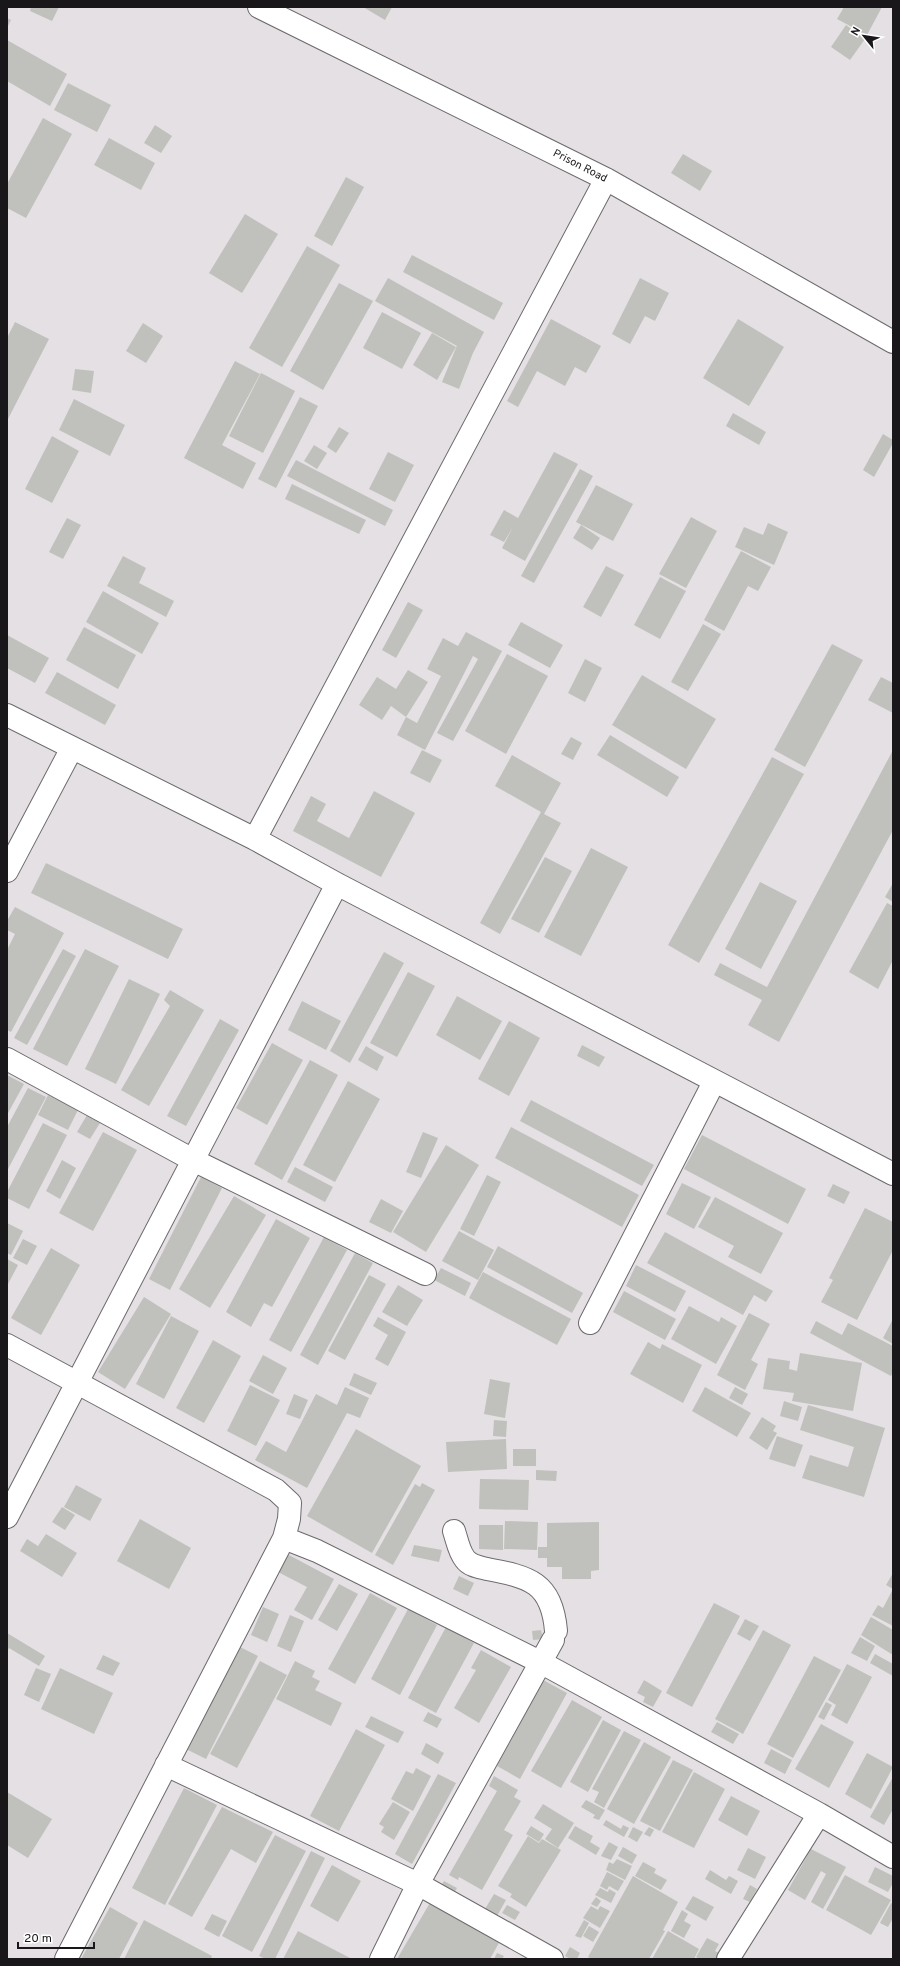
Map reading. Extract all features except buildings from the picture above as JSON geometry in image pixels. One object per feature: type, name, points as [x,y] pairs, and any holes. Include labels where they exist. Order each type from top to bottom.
[{"type":"street","name":"Prison Road","points":[[259,7],[606,179],[893,342]]},
{"type":"street","points":[[255,839],[606,179]]},
{"type":"street","points":[[7,716],[255,839],[337,884],[714,1082],[893,1174]]},
{"type":"street","points":[[7,871],[72,748]]},
{"type":"street","points":[[7,1517],[337,884]]},
{"type":"street","points":[[7,1059],[193,1160],[426,1274]]},
{"type":"street","points":[[590,1323],[714,1082]]},
{"type":"street","points":[[7,1345],[276,1490],[290,1503],[289,1520],[284,1538],[66,1959]]},
{"type":"street","points":[[381,1959],[418,1884],[542,1663],[555,1635],[554,1614],[545,1594],[536,1583],[519,1575],[475,1566],[466,1560],[454,1531]]},
{"type":"street","points":[[284,1538],[317,1551],[542,1663],[819,1814],[893,1857]]},
{"type":"street","points":[[166,1765],[418,1884],[552,1959]]},
{"type":"street","points":[[728,1959],[819,1814]]}]
